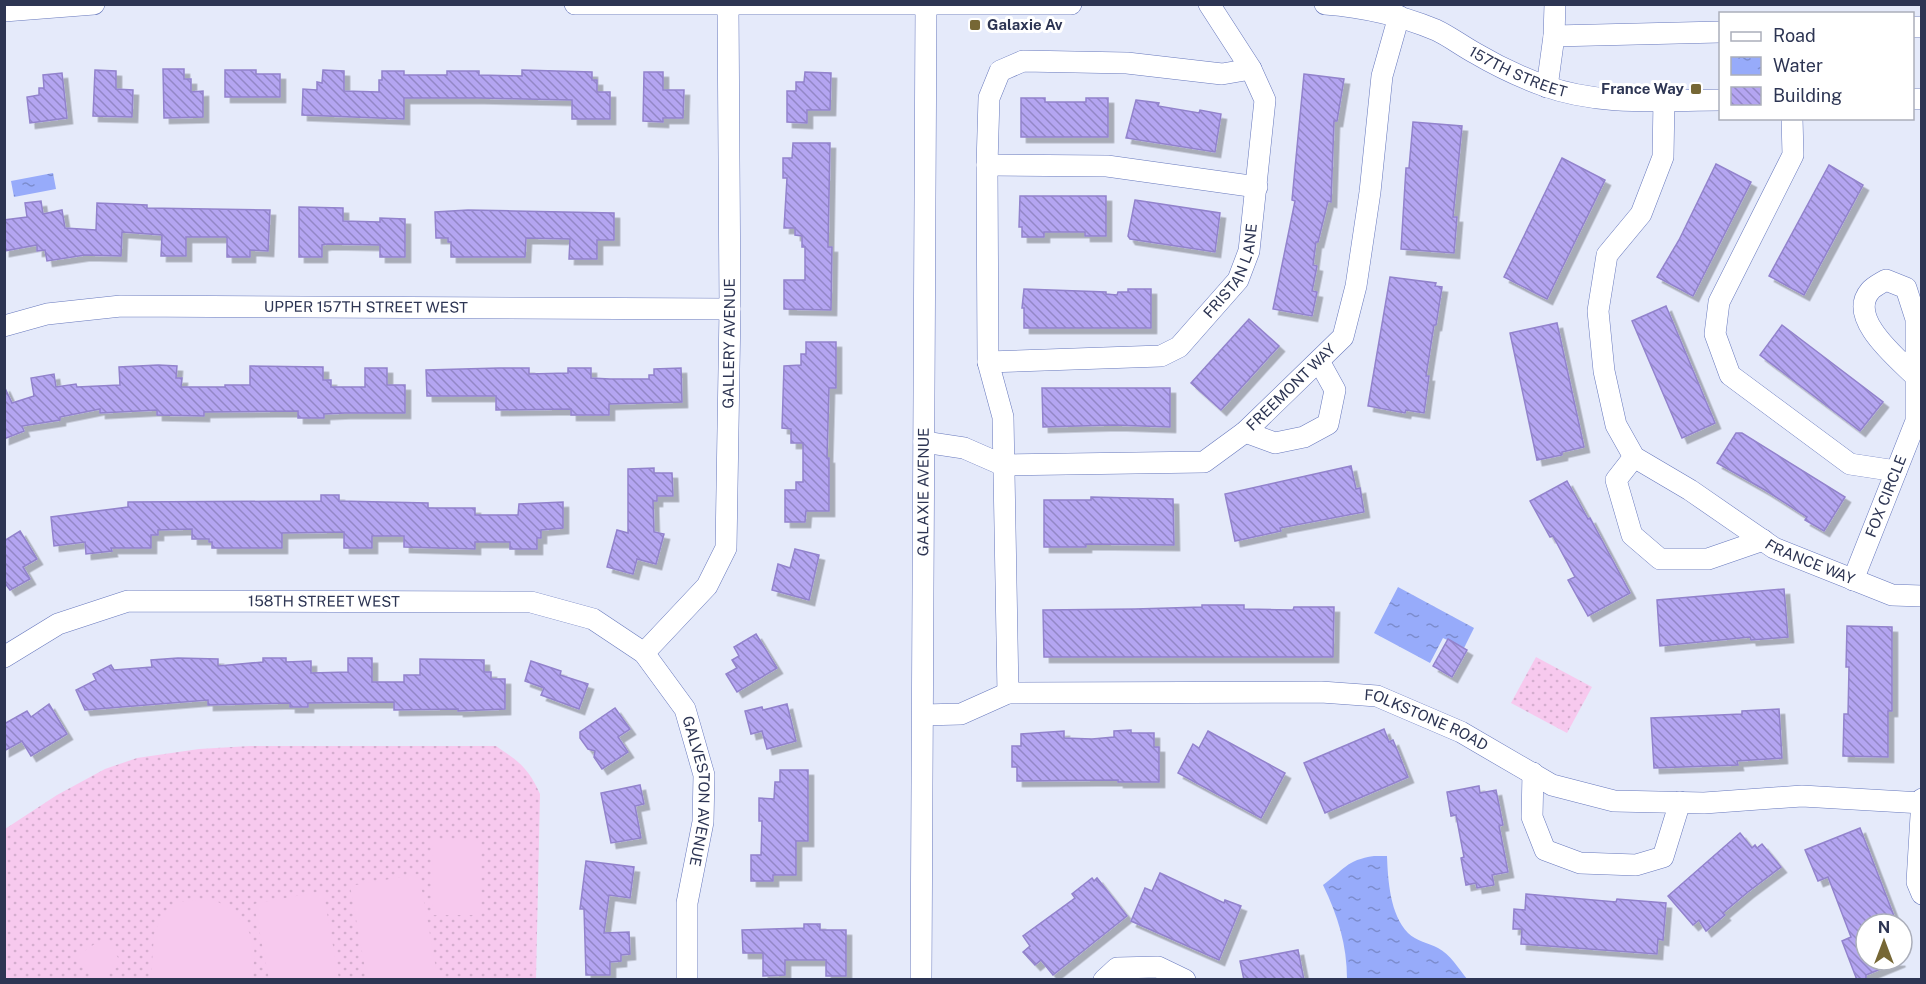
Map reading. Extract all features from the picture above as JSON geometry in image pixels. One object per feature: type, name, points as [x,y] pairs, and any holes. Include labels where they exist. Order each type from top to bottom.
[{"type":"street","points":[[4,11],[50,5],[94,4]]},
{"type":"street","points":[[574,4],[728,6],[1071,4]]},
{"type":"street","name":"FRISTAN LANE","points":[[988,362],[1161,356],[1179,347],[1238,280],[1249,251],[1265,100],[1251,69],[1209,4]]},
{"type":"street","name":"157TH STREET","points":[[1325,4],[1359,7],[1399,16],[1438,31],[1508,72],[1547,87],[1590,97],[1719,100]]},
{"type":"street","points":[[1547,87],[1554,36],[1555,4]]},
{"type":"street","name":"GALAXIE AVENUE","points":[[921,980],[926,5]]},
{"type":"street","name":"GALLERY AVENUE","points":[[644,653],[707,586],[726,548],[730,309],[728,6]]},
{"type":"street","name":"FREEMONT WAY","points":[[924,442],[964,448],[1004,465],[1204,462],[1245,432],[1344,338],[1356,286],[1370,192],[1382,76],[1399,16]]},
{"type":"street","points":[[1554,36],[1719,32]]},
{"type":"street","points":[[1008,693],[1004,417],[988,362],[989,98],[1000,71],[1023,61],[1127,63],[1222,74],[1251,69]]},
{"type":"street","name":"FRANCE WAY","points":[[1664,100],[1663,157],[1641,214],[1607,255],[1598,311],[1604,371],[1616,425],[1634,457],[1689,490],[1774,548],[1892,595],[1922,596]]},
{"type":"street","points":[[1792,120],[1793,155],[1719,302],[1715,334],[1730,375],[1739,382],[1850,464],[1896,471]]},
{"type":"street","points":[[987,165],[1107,166],[1257,187]]},
{"type":"street","name":"UPPER 157TH STREET WEST","points":[[4,326],[47,314],[121,306],[730,309]]},
{"type":"street","points":[[1245,432],[1275,442],[1304,437],[1328,424],[1335,390],[1319,361]]},
{"type":"street","name":"FOX CIRCLE","points":[[1853,580],[1916,421],[1915,376]]},
{"type":"street","points":[[1634,457],[1616,480],[1632,535],[1660,559],[1708,559],[1763,540]]},
{"type":"street","name":"158TH STREET WEST","points":[[4,657],[58,624],[128,601],[531,602],[593,618],[644,653]]},
{"type":"street","name":"GALVESTON AVENUE","points":[[644,653],[685,709],[704,775],[703,822],[687,903],[687,980]]},
{"type":"street","name":"FOLKSTONE ROAD","points":[[923,716],[961,714],[1008,693],[1321,692],[1377,696],[1461,732],[1552,785],[1614,801],[1704,803],[1802,796],[1921,802]]},
{"type":"street","points":[[1533,773],[1532,817],[1545,850],[1580,863],[1636,865],[1663,857],[1680,802]]},
{"type":"street","points":[[1921,802],[1917,882],[1922,894]]},
{"type":"street","points":[[1104,980],[1117,968],[1158,967],[1185,980]]},
{"type":"shaded area","points":[[1536,657],[1592,687],[1567,733],[1511,703]]},
{"type":"shaded area","points":[[250,746],[496,746],[517,761],[527,771],[540,794],[536,979],[5,980],[5,829],[57,795],[105,769],[137,758],[199,749]]},
{"type":"shaded area","points":[[432,839],[480,839],[480,915],[433,915]]},
{"type":"shaded area","points":[[419,874],[438,979],[367,979],[350,886]]},
{"type":"shaded area","points":[[323,891],[339,979],[269,979],[254,904]]},
{"type":"shaded area","points":[[212,899],[234,913],[249,932],[254,954],[253,966],[248,979],[151,979],[154,934],[159,923],[171,908],[181,902]]},
{"type":"shaded area","points":[[105,937],[122,964],[99,979],[93,979],[77,956]]},
{"type":"water","points":[[53,173],[56,189],[14,197],[11,181]]},
{"type":"water","points":[[1398,587],[1474,628],[1464,648],[1443,638],[1430,663],[1374,633]]},
{"type":"water","points":[[1374,856],[1387,856],[1391,897],[1397,916],[1408,933],[1446,954],[1467,979],[1347,979],[1341,931],[1323,885],[1351,863]]},
{"type":"building","points":[[163,69],[184,69],[184,79],[191,79],[191,92],[203,91],[203,117],[164,118]]},
{"type":"building","points":[[95,70],[116,71],[116,89],[133,90],[132,117],[93,116]]},
{"type":"building","points":[[225,70],[256,70],[256,74],[280,74],[280,97],[225,97]]},
{"type":"building","points":[[323,70],[344,71],[344,91],[379,92],[382,71],[404,71],[404,75],[447,75],[447,71],[479,71],[479,75],[522,76],[522,70],[592,72],[592,80],[597,80],[597,92],[610,92],[610,119],[572,119],[572,100],[479,98],[404,98],[404,119],[302,115],[303,89],[317,90],[317,82],[322,83]]},
{"type":"building","points":[[644,72],[663,72],[663,90],[684,90],[683,118],[663,118],[663,122],[643,121]]},
{"type":"building","points":[[805,72],[831,73],[830,110],[807,110],[807,123],[787,122],[787,91],[796,91],[796,82],[804,82]]},
{"type":"building","points":[[62,73],[67,118],[30,123],[27,97],[39,95],[39,88],[44,88],[43,75]]},
{"type":"building","points":[[1304,74],[1344,79],[1337,121],[1334,121],[1331,202],[1328,201],[1318,242],[1316,242],[1313,265],[1317,266],[1312,291],[1317,292],[1312,316],[1273,309],[1295,201],[1292,200]]},
{"type":"building","points":[[1021,98],[1045,98],[1045,102],[1086,102],[1086,98],[1108,98],[1108,137],[1021,137]]},
{"type":"building","points":[[1136,100],[1199,113],[1200,110],[1221,114],[1215,152],[1126,138]]},
{"type":"building","points":[[1413,122],[1462,126],[1453,217],[1457,217],[1454,253],[1401,249],[1406,168],[1409,168]]},
{"type":"building","points":[[793,143],[830,143],[828,247],[832,247],[831,310],[784,309],[784,280],[805,280],[805,247],[802,247],[802,236],[795,235],[795,228],[784,228],[787,178],[783,178],[783,158],[792,158]]},
{"type":"building","points":[[1562,158],[1605,180],[1547,299],[1504,277]]},
{"type":"building","points":[[1716,164],[1751,182],[1693,296],[1657,277],[1679,240]]},
{"type":"building","points":[[1829,165],[1863,185],[1804,295],[1769,276]]},
{"type":"building","points":[[1020,196],[1106,196],[1106,236],[1085,236],[1085,232],[1044,232],[1044,237],[1022,237],[1022,227],[1019,227]]},
{"type":"building","points":[[1135,200],[1220,213],[1215,252],[1130,239],[1128,236]]},
{"type":"building","points":[[41,201],[43,214],[62,210],[65,228],[96,230],[97,203],[147,205],[147,208],[270,210],[268,251],[250,250],[250,257],[227,257],[227,237],[186,237],[186,256],[161,256],[162,235],[122,232],[121,256],[85,255],[47,261],[45,250],[37,251],[37,245],[4,251],[4,220],[27,217],[25,203]]},
{"type":"building","points":[[299,207],[343,208],[343,221],[380,222],[380,218],[405,219],[405,257],[380,257],[380,245],[328,244],[322,245],[322,257],[299,257]]},
{"type":"building","points":[[468,210],[614,213],[614,240],[597,240],[597,259],[569,259],[570,239],[526,238],[525,257],[451,257],[451,242],[448,242],[448,238],[436,238],[435,212]]},
{"type":"building","points":[[1390,277],[1436,283],[1435,286],[1442,287],[1426,376],[1429,376],[1424,413],[1406,410],[1405,413],[1368,406]]},
{"type":"building","points":[[1024,289],[1106,292],[1106,294],[1117,295],[1118,292],[1128,292],[1128,289],[1151,289],[1151,328],[1024,328],[1024,308],[1022,308]]},
{"type":"building","points":[[1666,306],[1715,423],[1682,438],[1632,321]]},
{"type":"building","points":[[1249,319],[1279,346],[1221,410],[1191,383]]},
{"type":"building","points":[[1557,323],[1584,447],[1562,452],[1562,455],[1537,460],[1510,333]]},
{"type":"building","points":[[1782,325],[1883,402],[1860,431],[1760,355]]},
{"type":"building","points":[[806,342],[836,342],[836,388],[829,388],[827,458],[829,458],[829,511],[806,511],[805,522],[785,522],[785,490],[796,490],[796,482],[803,482],[803,443],[791,443],[791,429],[782,428],[784,366],[801,365],[801,354],[806,354]]},
{"type":"building","points":[[177,366],[176,378],[182,378],[181,387],[250,385],[250,366],[323,367],[323,380],[331,380],[331,387],[365,387],[365,368],[387,368],[387,385],[405,385],[405,413],[345,413],[324,414],[324,418],[298,418],[298,411],[204,412],[204,416],[157,415],[157,410],[100,413],[100,409],[60,417],[60,420],[22,426],[24,431],[4,439],[4,386],[12,403],[34,396],[31,378],[54,374],[56,387],[76,384],[77,387],[120,385],[119,367]]},
{"type":"building","points":[[529,368],[529,374],[568,373],[568,368],[591,368],[591,378],[649,379],[649,375],[654,375],[654,369],[681,368],[682,402],[609,404],[609,415],[571,415],[571,409],[496,410],[496,396],[427,396],[426,370]]},
{"type":"building","points":[[1042,388],[1170,388],[1170,427],[1114,425],[1043,427]]},
{"type":"building","points":[[1736,433],[1742,433],[1845,497],[1824,531],[1805,520],[1807,517],[1765,490],[1717,463]]},
{"type":"building","points":[[1351,466],[1356,489],[1360,488],[1364,512],[1280,528],[1281,531],[1235,541],[1225,494]]},
{"type":"building","points":[[654,468],[654,473],[672,473],[673,496],[657,496],[657,501],[653,501],[654,532],[664,534],[656,564],[637,559],[633,574],[607,567],[617,530],[628,533],[628,469]]},
{"type":"building","points":[[1567,481],[1588,519],[1590,518],[1630,593],[1588,616],[1568,580],[1575,577],[1553,536],[1550,537],[1530,501]]},
{"type":"building","points":[[321,495],[339,495],[339,501],[428,503],[428,508],[475,508],[475,515],[518,515],[519,504],[563,502],[563,528],[541,530],[541,538],[537,538],[537,549],[510,549],[510,542],[475,542],[475,549],[404,547],[404,536],[372,536],[372,548],[344,548],[344,532],[282,533],[282,548],[212,548],[212,542],[209,542],[209,539],[192,539],[192,529],[158,530],[158,535],[151,535],[151,548],[111,548],[112,551],[86,554],[85,542],[54,546],[51,517],[128,507],[128,502],[321,501]]},
{"type":"building","points":[[1091,497],[1173,499],[1174,545],[1086,544],[1086,547],[1044,547],[1044,500],[1091,500]]},
{"type":"building","points":[[20,531],[37,559],[23,567],[30,579],[10,590],[4,582],[4,541]]},
{"type":"building","points":[[795,549],[819,555],[809,600],[772,590],[778,564],[790,568]]},
{"type":"building","points":[[1784,589],[1788,637],[1751,640],[1750,637],[1660,646],[1657,600]]},
{"type":"building","points":[[1202,605],[1244,605],[1244,609],[1293,610],[1294,607],[1334,607],[1333,657],[1044,657],[1043,610],[1202,607]]},
{"type":"building","points":[[1847,626],[1892,627],[1892,711],[1888,711],[1888,757],[1843,756],[1844,714],[1848,714]]},
{"type":"building","points":[[756,634],[777,668],[737,692],[726,674],[737,668],[732,660],[739,656],[734,647]]},
{"type":"building","points":[[1448,639],[1467,650],[1452,677],[1433,666]]},
{"type":"building","points":[[263,658],[286,658],[286,662],[311,661],[311,673],[348,672],[348,658],[372,658],[372,682],[404,682],[404,675],[420,675],[420,659],[484,660],[484,672],[491,672],[491,679],[505,679],[505,709],[394,710],[394,702],[308,703],[308,707],[290,707],[290,703],[208,705],[208,700],[85,710],[76,690],[96,680],[93,674],[111,665],[114,670],[152,667],[151,660],[218,659],[218,666],[263,662]]},
{"type":"building","points":[[531,661],[561,671],[560,675],[588,684],[579,709],[541,695],[544,688],[525,681]]},
{"type":"building","points":[[49,704],[67,734],[31,756],[22,741],[4,751],[4,724],[27,711],[31,717]]},
{"type":"building","points":[[787,704],[796,741],[767,749],[762,731],[751,734],[745,711],[762,707],[763,710]]},
{"type":"building","points":[[615,708],[630,729],[618,737],[628,752],[602,769],[594,757],[595,751],[588,749],[580,738],[580,732]]},
{"type":"building","points":[[1779,709],[1782,758],[1737,761],[1738,765],[1654,768],[1651,718],[1742,714],[1742,711]]},
{"type":"building","points":[[1384,729],[1389,742],[1393,740],[1408,777],[1325,813],[1304,763]]},
{"type":"building","points":[[1131,730],[1131,733],[1154,733],[1154,747],[1159,747],[1159,782],[1017,781],[1017,767],[1012,767],[1012,746],[1021,746],[1021,734],[1064,731],[1064,738],[1092,739],[1114,737],[1114,731]]},
{"type":"building","points":[[1208,731],[1285,773],[1261,818],[1178,773],[1193,744],[1199,748]]},
{"type":"building","points":[[780,770],[808,770],[808,841],[796,841],[796,875],[773,875],[773,881],[751,881],[751,855],[761,855],[762,821],[759,821],[759,798],[774,799],[775,782],[780,782]]},
{"type":"building","points":[[640,785],[644,804],[635,806],[641,838],[611,843],[601,793]]},
{"type":"building","points":[[1479,786],[1480,793],[1496,790],[1503,825],[1499,826],[1508,872],[1492,875],[1494,885],[1477,888],[1476,883],[1466,885],[1461,858],[1464,857],[1456,815],[1451,816],[1447,792]]},
{"type":"building","points":[[1860,828],[1892,912],[1854,912],[1854,972],[1873,972],[1866,975],[1866,980],[1857,980],[1842,941],[1851,937],[1828,877],[1818,881],[1805,850]]},
{"type":"building","points":[[1740,833],[1752,848],[1755,845],[1757,848],[1762,844],[1781,867],[1723,913],[1725,915],[1706,931],[1699,920],[1693,925],[1668,896]]},
{"type":"building","points":[[586,861],[634,867],[630,898],[609,895],[604,933],[629,932],[630,954],[621,955],[621,961],[610,962],[610,975],[586,975],[584,909],[580,909]]},
{"type":"building","points":[[1160,873],[1224,903],[1225,900],[1241,906],[1219,960],[1131,921],[1145,888],[1152,891]]},
{"type":"building","points":[[1092,878],[1094,881],[1097,878],[1127,916],[1053,975],[1041,960],[1035,965],[1023,952],[1030,946],[1023,936],[1075,898],[1072,894]]},
{"type":"building","points":[[1526,894],[1616,902],[1617,899],[1666,903],[1663,940],[1658,939],[1657,954],[1521,944],[1522,929],[1513,929],[1514,909],[1525,910]]},
{"type":"building","points":[[804,924],[820,924],[820,930],[846,930],[846,976],[826,976],[826,960],[785,960],[785,975],[763,976],[763,953],[743,953],[742,930],[804,928]]},
{"type":"building","points":[[1298,950],[1304,980],[1244,980],[1240,961]]},
{"type":"place","name":"Galaxie Av","points":[[975,25]]},
{"type":"place","name":"France Way","points":[[1696,89]]}]
